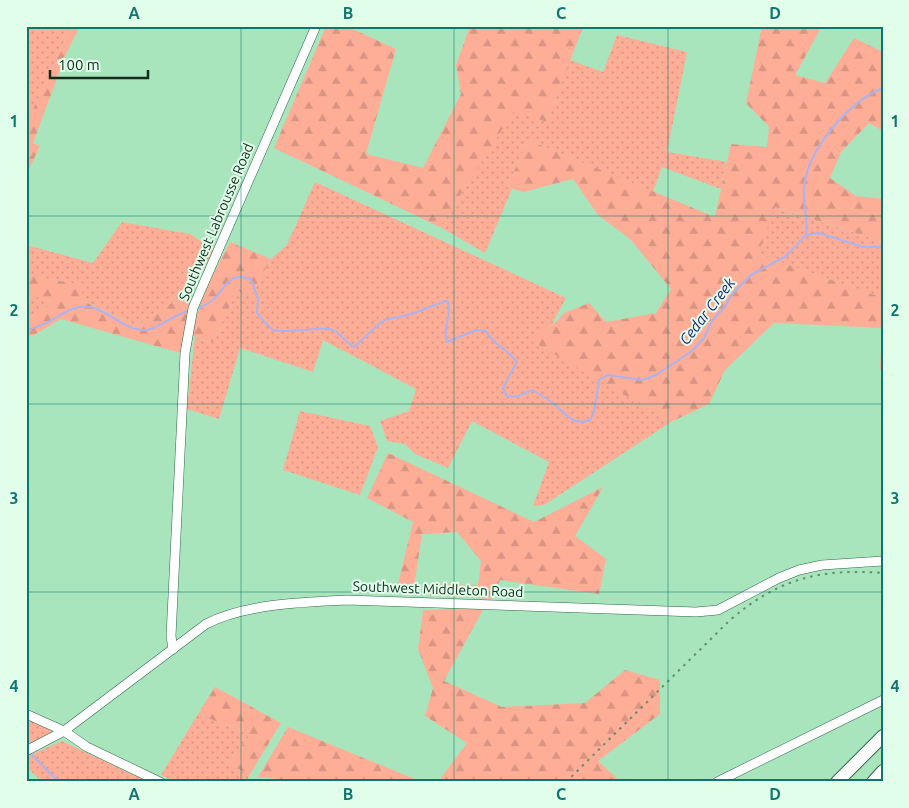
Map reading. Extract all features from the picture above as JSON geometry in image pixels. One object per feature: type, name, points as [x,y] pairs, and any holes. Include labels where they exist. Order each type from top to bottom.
[{"type":"highway","points":[[837,782],[883,736]]},
{"type":"highway","points":[[873,782],[883,772]]},
{"type":"street","name":"Southwest Labrousse Road","points":[[173,649],[170,636],[185,353],[191,320],[198,293],[226,237],[316,26]]},
{"type":"street","name":"Southwest Middleton Road","points":[[26,751],[64,732],[206,624],[221,616],[293,604],[356,600],[696,612],[718,610],[798,570],[822,565],[883,562]]},
{"type":"street","points":[[718,782],[883,700]]},
{"type":"street","points":[[26,714],[64,732],[87,747],[160,782]]},
{"type":"green space","points":[[26,26],[71,26],[26,125]]},
{"type":"green space","points":[[71,26],[80,26],[66,54],[33,143],[40,146],[26,176],[26,125]]},
{"type":"green space","points":[[326,26],[346,26],[396,49],[366,154],[423,168],[461,94],[456,65],[470,26],[598,26],[582,29],[547,122],[514,111],[440,227],[274,148]]},
{"type":"green space","points":[[762,26],[822,26],[795,75],[825,83],[854,38],[883,52],[883,131],[869,123],[841,152],[830,178],[856,196],[883,199],[883,242],[775,207],[758,254],[883,298],[883,371],[880,369],[882,328],[774,323],[725,370],[709,404],[671,422],[528,339],[557,321],[564,313],[589,303],[606,322],[656,313],[671,289],[630,239],[598,215],[573,179],[523,192],[507,187],[528,140],[715,217],[731,144],[767,147],[769,127],[746,103]]},
{"type":"green space","points":[[617,35],[687,52],[667,152],[727,162],[721,189],[662,167],[653,192],[528,140],[507,187],[512,189],[485,253],[440,227],[514,110],[547,122],[570,60],[603,72]]},
{"type":"green space","points":[[315,182],[566,298],[552,324],[529,339],[671,422],[544,505],[533,506],[549,462],[472,421],[448,468],[415,454],[405,444],[387,441],[380,421],[409,411],[416,389],[323,340],[313,372],[240,348],[219,419],[187,409],[195,337],[212,343],[237,289],[250,297],[271,259],[287,245]]},
{"type":"green space","points":[[774,207],[883,242],[883,298],[758,254]]},
{"type":"green space","points":[[122,222],[190,234],[214,250],[193,289],[137,326],[82,300],[82,285],[26,275],[26,245],[93,263]]},
{"type":"green space","points":[[230,242],[271,259],[250,297],[237,290],[212,343],[191,335],[205,291]]},
{"type":"green space","points":[[26,275],[82,285],[83,301],[137,326],[193,289],[180,353],[61,319],[34,335],[26,336],[26,319],[53,304],[26,292]]},
{"type":"green space","points":[[26,292],[53,304],[26,319]]},
{"type":"green space","points":[[300,411],[370,426],[378,447],[360,495],[283,470]]},
{"type":"green space","points":[[388,453],[534,522],[603,487],[575,536],[606,559],[599,594],[500,580],[492,599],[430,595],[431,584],[478,585],[481,561],[457,532],[422,534],[413,593],[396,592],[413,522],[367,498]]},
{"type":"green space","points":[[484,608],[444,681],[502,707],[585,703],[625,670],[660,680],[660,714],[598,761],[621,782],[438,782],[467,743],[425,716],[433,688],[418,649],[423,610]]},
{"type":"green space","points":[[215,687],[281,723],[249,776],[229,762],[250,735],[198,714]]},
{"type":"green space","points":[[198,714],[250,735],[229,762],[249,776],[246,782],[175,782],[161,775]]},
{"type":"green space","points":[[26,717],[51,729],[50,735],[26,746]]},
{"type":"green space","points":[[288,727],[422,782],[309,782],[258,777]]},
{"type":"green space","points":[[62,741],[148,782],[43,782],[26,767],[26,757]]},
{"type":"waterway","points":[[806,235],[804,188],[813,158],[821,143],[843,116],[856,104],[883,88]]},
{"type":"waterway","name":"Cedar Creek","points":[[198,308],[214,299],[228,282],[234,278],[251,279],[258,299],[257,313],[273,330],[330,329],[337,332],[354,347],[384,320],[412,314],[445,301],[448,302],[449,307],[446,332],[447,342],[476,330],[486,331],[493,341],[517,362],[503,388],[507,396],[516,397],[532,390],[553,403],[570,418],[584,422],[590,420],[594,412],[599,380],[607,375],[642,380],[656,375],[692,351],[704,338],[712,321],[726,305],[733,293],[751,275],[786,256],[806,235],[819,233],[863,247],[883,247]]},
{"type":"waterway","name":"Cedar Creek","points":[[26,330],[43,325],[67,311],[79,307],[96,309],[128,327],[146,330],[191,310]]},
{"type":"waterway","points":[[29,752],[59,782]]},
{"type":"railway","points":[[566,782],[729,621],[764,595],[800,579],[819,575],[839,572],[883,573]]}]
